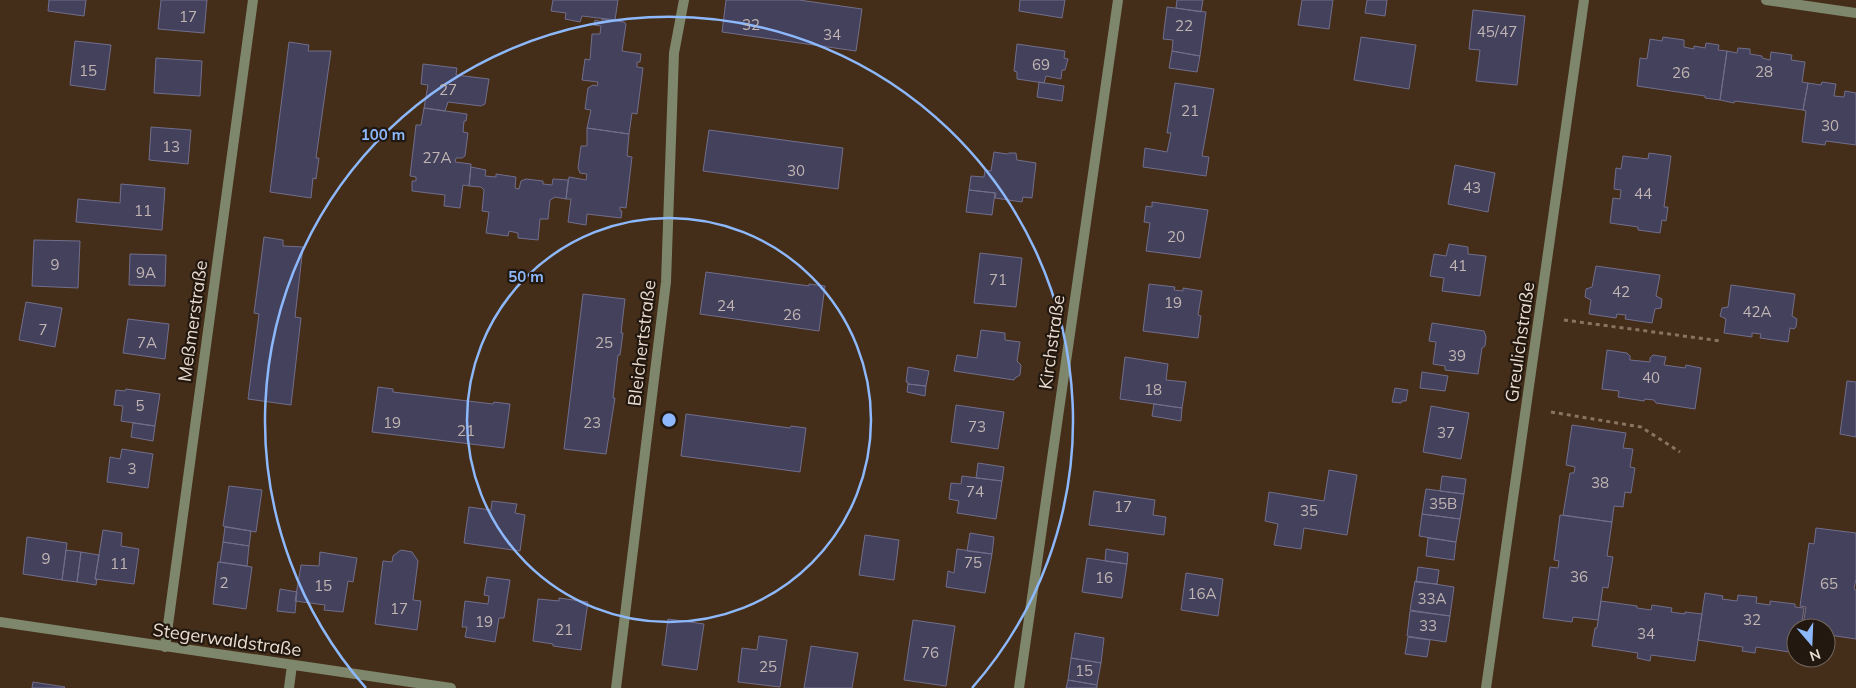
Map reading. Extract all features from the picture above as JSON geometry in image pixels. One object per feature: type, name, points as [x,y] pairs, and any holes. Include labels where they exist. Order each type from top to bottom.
[{"type":"street","name":"Meßmerstraße","points":[[165,647],[253,0]]},
{"type":"street","name":"Bleichertstraße","points":[[616,688],[666,282],[674,53],[684,0]]},
{"type":"street","name":"Kirchstraße","points":[[1019,688],[1118,0]]},
{"type":"street","name":"Greulichstraße","points":[[1486,688],[1584,0]]},
{"type":"street","points":[[1766,0],[1856,13]]},
{"type":"street","name":"Stegerwaldstraße","points":[[0,622],[450,688]]},
{"type":"street","points":[[289,688],[292,665]]},
{"type":"path","points":[[1564,320],[1721,341]]},
{"type":"path","points":[[1551,412],[1641,427],[1680,452]]},
{"type":"building","points":[[49,0],[86,0],[84,16],[48,11]]},
{"type":"building","points":[[161,0],[207,0],[204,33],[158,29]]},
{"type":"building","points":[[553,0],[618,0],[615,20],[582,16],[580,22],[565,19],[566,13],[551,11]]},
{"type":"building","points":[[726,0],[799,0],[862,9],[856,51],[722,32]]},
{"type":"building","points":[[1020,0],[1065,0],[1062,18],[1019,11]]},
{"type":"building","points":[[1177,0],[1203,0],[1201,12],[1176,8]]},
{"type":"building","points":[[1302,0],[1333,0],[1329,29],[1298,25]]},
{"type":"building","points":[[1367,0],[1387,0],[1385,16],[1365,13]]},
{"type":"building","points":[[1167,7],[1206,12],[1200,56],[1172,51],[1173,40],[1163,39]]},
{"type":"building","points":[[1473,10],[1525,16],[1517,85],[1476,81],[1480,50],[1469,49]]},
{"type":"building","points":[[602,19],[624,22],[626,24],[622,51],[641,54],[640,62],[637,62],[637,67],[643,68],[637,114],[632,113],[629,134],[587,128],[591,110],[585,109],[588,88],[593,85],[597,86],[598,82],[582,80],[585,59],[590,60],[592,34],[600,34],[601,26],[594,25],[595,20],[602,22]]},
{"type":"building","points":[[1361,37],[1416,45],[1409,89],[1354,80]]},
{"type":"building","points":[[1663,37],[1684,40],[1684,47],[1694,49],[1694,46],[1705,48],[1706,43],[1719,45],[1718,50],[1727,51],[1720,100],[1637,86],[1640,58],[1647,59],[1650,39],[1662,41]]},
{"type":"building","points":[[75,41],[111,45],[105,90],[70,85]]},
{"type":"building","points":[[289,42],[309,45],[308,51],[331,51],[316,158],[319,158],[316,179],[313,178],[311,198],[270,192]]},
{"type":"building","points":[[1017,44],[1065,51],[1064,58],[1068,59],[1065,70],[1062,70],[1061,79],[1046,76],[1044,83],[1017,79],[1017,72],[1014,71]]},
{"type":"building","points":[[1738,48],[1750,49],[1750,54],[1762,56],[1762,58],[1770,60],[1771,52],[1792,55],[1791,60],[1805,62],[1802,82],[1808,83],[1803,110],[1720,100],[1727,51],[1737,53]]},
{"type":"building","points":[[1172,51],[1200,56],[1197,72],[1169,68]]},
{"type":"building","points":[[156,58],[202,61],[200,96],[154,93]]},
{"type":"building","points":[[423,64],[457,68],[456,75],[489,79],[485,104],[481,106],[448,102],[445,111],[424,108],[428,85],[421,84]]},
{"type":"building","points":[[1039,82],[1064,86],[1062,101],[1037,97]]},
{"type":"building","points":[[1822,82],[1836,84],[1834,96],[1844,97],[1845,91],[1856,93],[1856,145],[1826,141],[1825,145],[1802,142],[1806,111],[1803,110],[1808,83],[1821,85]]},
{"type":"building","points":[[1175,83],[1214,89],[1202,156],[1209,157],[1206,176],[1143,167],[1145,148],[1167,152],[1171,133],[1167,133]]},
{"type":"building","points":[[424,108],[467,114],[463,132],[468,133],[465,156],[456,158],[455,162],[471,164],[469,186],[463,185],[460,208],[444,206],[445,195],[412,191],[412,181],[416,181],[416,177],[410,176],[416,125],[421,125]]},
{"type":"building","points":[[151,127],[191,130],[188,164],[149,160]]},
{"type":"building","points":[[587,128],[629,134],[627,156],[632,157],[626,208],[620,207],[620,211],[622,211],[621,218],[587,214],[586,225],[568,222],[571,199],[566,199],[569,177],[586,180],[587,174],[580,173],[578,168],[581,146],[587,146]]},
{"type":"building","points":[[709,130],[843,148],[838,189],[703,171]]},
{"type":"building","points":[[994,152],[1016,153],[1017,160],[1036,163],[1032,198],[1023,197],[1022,202],[995,198],[996,193],[969,190],[971,176],[984,177],[985,170],[991,171]]},
{"type":"building","points":[[1649,153],[1671,156],[1664,207],[1668,207],[1666,221],[1662,220],[1660,233],[1638,230],[1638,227],[1610,223],[1613,198],[1620,199],[1621,190],[1614,189],[1616,168],[1621,169],[1623,156],[1648,159]]},
{"type":"building","points":[[1455,165],[1495,173],[1488,212],[1448,204]]},
{"type":"building","points":[[471,167],[486,170],[485,176],[496,177],[496,174],[516,177],[515,188],[519,189],[521,181],[526,179],[543,181],[543,184],[552,185],[553,179],[568,180],[566,199],[555,197],[550,200],[548,219],[540,219],[538,240],[518,238],[518,233],[509,231],[508,236],[486,233],[489,212],[482,211],[484,190],[481,187],[469,186]]},
{"type":"building","points":[[121,184],[165,188],[162,230],[76,222],[78,199],[120,203]]},
{"type":"building","points":[[969,190],[995,193],[992,215],[966,212]]},
{"type":"building","points":[[1152,202],[1208,210],[1200,258],[1146,251],[1150,223],[1144,222],[1146,206],[1152,207]]},
{"type":"building","points":[[264,237],[283,240],[283,246],[303,247],[295,317],[301,318],[291,405],[248,399],[259,314],[254,313]]},
{"type":"building","points":[[34,240],[80,241],[78,288],[32,286]]},
{"type":"building","points":[[1449,244],[1468,247],[1468,254],[1486,256],[1480,296],[1442,291],[1444,278],[1430,276],[1434,254],[1446,256]]},
{"type":"building","points":[[980,253],[1022,258],[1016,307],[974,303]]},
{"type":"building","points":[[130,254],[166,255],[165,286],[129,285]]},
{"type":"building","points":[[1596,266],[1660,275],[1656,296],[1662,299],[1661,308],[1655,309],[1652,323],[1625,319],[1626,315],[1617,314],[1616,318],[1589,314],[1591,300],[1585,297],[1586,289],[1592,287]]},
{"type":"building","points":[[706,272],[809,286],[809,284],[825,286],[819,331],[700,314]]},
{"type":"building","points":[[1149,284],[1175,287],[1174,290],[1183,291],[1183,288],[1202,291],[1198,315],[1201,316],[1198,338],[1143,331]]},
{"type":"building","points":[[1731,285],[1795,294],[1792,316],[1797,319],[1796,327],[1794,329],[1790,328],[1788,342],[1760,338],[1761,334],[1752,333],[1752,337],[1724,333],[1726,319],[1720,316],[1722,308],[1728,307]]},
{"type":"building","points":[[583,294],[625,299],[621,333],[623,333],[620,355],[618,355],[613,398],[615,398],[606,454],[564,449]]},
{"type":"building","points":[[26,302],[62,308],[55,347],[19,340]]},
{"type":"building","points":[[128,319],[169,324],[165,359],[123,353]]},
{"type":"building","points":[[1432,323],[1484,331],[1486,337],[1485,346],[1482,348],[1478,374],[1445,370],[1445,366],[1433,364],[1436,342],[1429,341]]},
{"type":"building","points":[[981,330],[1005,333],[1005,340],[1020,342],[1017,361],[1021,365],[1020,375],[1014,380],[954,371],[957,355],[977,358]]},
{"type":"building","points":[[1607,350],[1627,353],[1630,356],[1630,360],[1650,362],[1650,358],[1653,355],[1666,357],[1664,365],[1685,368],[1686,365],[1701,368],[1695,409],[1656,403],[1654,400],[1645,399],[1644,401],[1618,397],[1619,391],[1602,389]]},
{"type":"building","points":[[1125,357],[1168,364],[1166,380],[1186,382],[1182,408],[1120,399]]},
{"type":"building","points":[[908,367],[929,371],[926,386],[908,384],[906,382]]},
{"type":"building","points":[[1422,372],[1448,376],[1445,391],[1420,388]]},
{"type":"building","points":[[1847,381],[1856,382],[1856,437],[1840,434]]},
{"type":"building","points":[[908,384],[926,386],[925,396],[907,392]]},
{"type":"building","points":[[378,387],[393,389],[393,392],[493,404],[494,402],[510,404],[504,448],[372,432]]},
{"type":"building","points":[[1395,388],[1408,390],[1406,401],[1401,403],[1392,402]]},
{"type":"building","points":[[126,389],[160,394],[155,426],[121,421],[123,406],[114,405],[116,390],[125,391]]},
{"type":"building","points":[[1154,404],[1182,408],[1181,421],[1152,416]]},
{"type":"building","points":[[956,405],[1004,412],[998,449],[951,442]]},
{"type":"building","points":[[1431,406],[1469,413],[1461,459],[1423,452]]},
{"type":"building","points":[[686,414],[790,428],[791,426],[806,428],[800,472],[681,456]]},
{"type":"building","points":[[133,423],[155,426],[153,441],[131,437]]},
{"type":"building","points":[[1572,425],[1626,433],[1623,448],[1633,449],[1630,467],[1635,468],[1631,493],[1625,492],[1623,507],[1614,506],[1612,522],[1563,515],[1570,473],[1574,473],[1575,467],[1566,465]]},
{"type":"building","points":[[122,449],[153,454],[148,488],[107,482],[110,457],[120,459]]},
{"type":"building","points":[[978,463],[1004,467],[1002,481],[976,478]]},
{"type":"building","points":[[1329,470],[1357,475],[1347,535],[1304,528],[1301,549],[1274,545],[1278,524],[1265,521],[1269,492],[1324,501]]},
{"type":"building","points":[[962,476],[1002,481],[996,519],[957,513],[959,501],[949,499],[951,483],[961,484]]},
{"type":"building","points":[[1442,476],[1466,479],[1464,494],[1440,491]]},
{"type":"building","points":[[229,486],[262,490],[256,532],[223,526]]},
{"type":"building","points":[[1426,489],[1464,494],[1460,519],[1422,514]]},
{"type":"building","points":[[1094,491],[1155,500],[1153,515],[1166,517],[1164,535],[1089,525]]},
{"type":"building","points":[[492,501],[517,504],[515,513],[525,515],[520,551],[464,543],[469,507],[491,510]]},
{"type":"building","points":[[1422,514],[1460,519],[1456,542],[1419,536]]},
{"type":"building","points":[[1560,515],[1612,522],[1607,556],[1613,557],[1608,588],[1603,587],[1598,620],[1573,617],[1572,622],[1543,618],[1550,567],[1558,568],[1559,561],[1554,560]]},
{"type":"building","points":[[225,527],[251,531],[249,546],[223,542]]},
{"type":"building","points":[[1816,528],[1856,533],[1856,579],[1854,589],[1856,590],[1856,639],[1836,636],[1836,618],[1804,618],[1806,607],[1800,606],[1809,543],[1814,544]]},
{"type":"building","points":[[103,530],[122,533],[121,546],[139,549],[134,584],[95,579]]},
{"type":"building","points":[[970,533],[994,537],[992,554],[967,551]]},
{"type":"building","points":[[865,535],[899,540],[894,580],[859,575]]},
{"type":"building","points":[[27,537],[67,543],[62,580],[23,574]]},
{"type":"building","points":[[1428,538],[1456,542],[1454,560],[1426,556]]},
{"type":"building","points":[[223,542],[249,546],[247,566],[220,562]]},
{"type":"building","points":[[957,549],[992,554],[985,593],[946,587],[948,571],[954,573]]},
{"type":"building","points":[[1106,549],[1128,553],[1127,564],[1105,561]]},
{"type":"building","points":[[66,550],[81,552],[77,582],[62,580]]},
{"type":"building","points":[[401,550],[412,552],[418,561],[413,600],[421,601],[417,630],[375,624],[383,561],[392,562],[393,556]]},
{"type":"building","points":[[81,552],[99,555],[95,579],[97,579],[96,585],[77,582]]},
{"type":"building","points":[[320,552],[357,558],[353,582],[348,581],[343,612],[324,610],[325,605],[295,601],[301,565],[319,566]]},
{"type":"building","points":[[1087,558],[1127,564],[1122,598],[1082,592]]},
{"type":"building","points":[[218,562],[252,567],[246,609],[213,604]]},
{"type":"building","points":[[1418,567],[1439,570],[1437,584],[1416,582]]},
{"type":"building","points":[[1186,573],[1223,579],[1218,616],[1181,610]]},
{"type":"building","points":[[487,577],[510,580],[504,618],[499,618],[495,642],[465,637],[467,627],[462,627],[465,601],[488,604],[489,596],[484,595]]},
{"type":"building","points":[[1415,581],[1454,587],[1450,616],[1410,610]]},
{"type":"building","points":[[280,589],[297,592],[295,613],[277,611]]},
{"type":"building","points":[[1705,593],[1723,596],[1722,599],[1737,601],[1738,595],[1757,597],[1756,603],[1770,605],[1770,601],[1795,604],[1795,607],[1804,608],[1802,618],[1786,618],[1786,652],[1756,647],[1755,653],[1742,651],[1743,647],[1698,640]]},
{"type":"building","points":[[559,598],[588,602],[581,650],[533,641],[538,599],[559,601]]},
{"type":"building","points":[[1601,601],[1651,610],[1652,605],[1672,608],[1671,612],[1702,614],[1695,661],[1651,655],[1650,661],[1637,658],[1638,653],[1592,646]]},
{"type":"building","points":[[1410,611],[1450,616],[1446,642],[1407,636]]},
{"type":"building","points":[[668,619],[704,624],[697,670],[662,665]]},
{"type":"building","points":[[913,620],[955,626],[946,686],[904,680]]},
{"type":"building","points":[[1075,633],[1104,638],[1101,663],[1071,658]]},
{"type":"building","points":[[759,636],[787,640],[780,687],[738,682],[742,648],[757,650]]},
{"type":"building","points":[[1408,637],[1430,640],[1427,657],[1405,654]]},
{"type":"building","points":[[811,646],[858,653],[852,688],[804,688]]},
{"type":"building","points":[[1071,658],[1101,663],[1097,685],[1068,680]]},
{"type":"building","points":[[1068,680],[1097,685],[1097,688],[1066,688]]},
{"type":"building","points":[[33,682],[65,687],[32,688]]}]
